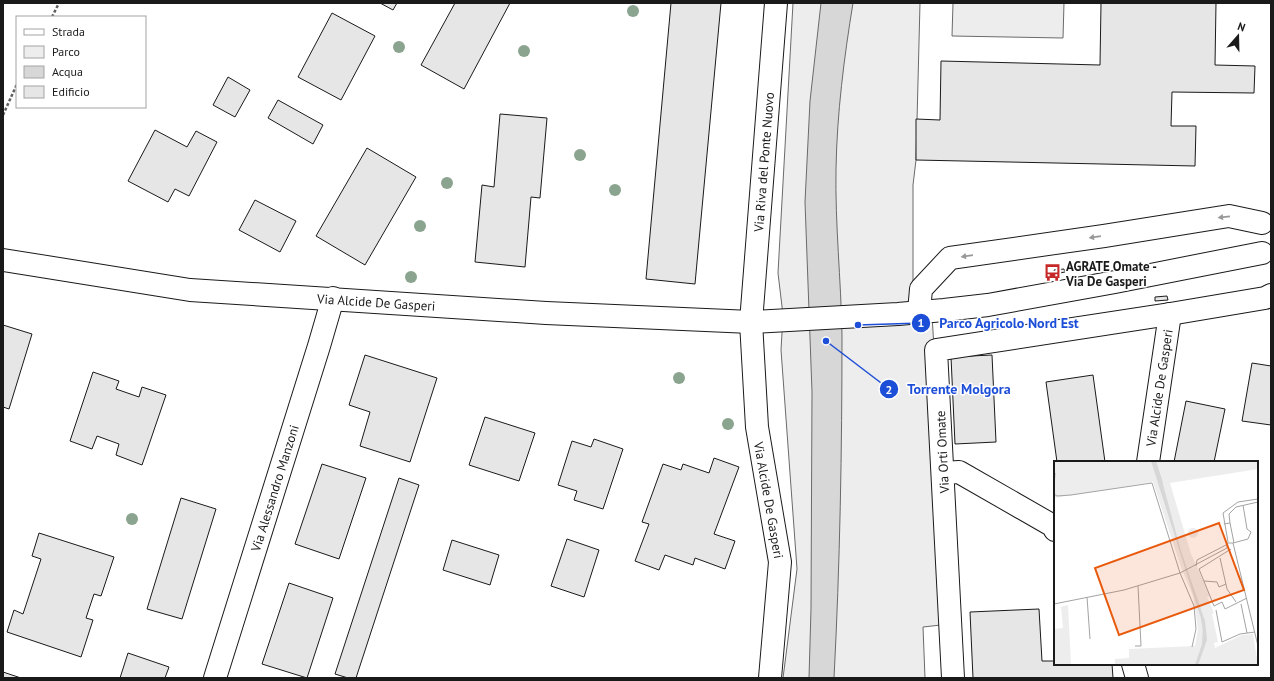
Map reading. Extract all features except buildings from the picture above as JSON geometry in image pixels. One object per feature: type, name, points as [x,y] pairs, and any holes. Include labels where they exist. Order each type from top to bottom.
[{"type":"street","name":"Via Riva del Ponte Nuovo","points":[[751,322],[776,3]]},
{"type":"street","points":[[908,313],[921,289],[950,258],[1229,216],[1267,217],[1259,232],[1259,244],[1266,259]]},
{"type":"street","name":"Via Alcide De Gasperi","points":[[3,260],[190,290],[333,298],[546,313],[751,322],[908,313],[980,306],[1266,259]]},
{"type":"street","name":"Via Orti Omate","points":[[953,678],[936,350],[1170,314],[1265,298],[1271,295]]},
{"type":"street","name":"Via Alessandro Manzoni","points":[[215,678],[333,298]]},
{"type":"street","name":"Via Alcide De Gasperi","points":[[1148,461],[1170,314]]},
{"type":"street","name":"Via Alcide De Gasperi","points":[[751,322],[757,427],[780,562],[770,678]]},
{"type":"street","points":[[943,473],[959,472],[1054,526]]},
{"type":"street","points":[[1133,665],[1137,678]]},
{"type":"path","points":[[52,16],[59,3]]},
{"type":"path","points":[[3,115],[16,86]]},
{"type":"green space","points":[[793,3],[920,3],[916,160],[913,185],[913,290],[931,297],[950,624],[923,627],[925,678],[783,678],[797,569],[781,350],[783,315],[778,273]]},
{"type":"green space","points":[[953,3],[1064,3],[1063,38],[952,36]]},
{"type":"water","points":[[821,3],[853,3],[842,86],[836,169],[836,210],[842,335],[842,378],[839,549],[834,678],[809,678],[811,609],[812,392],[805,202],[810,101]]},
{"type":"place","name":"AGRATE Omate - Via De Gasperi","points":[[1053,273]]},
{"type":"place","name":"Parco Agricolo Nord Est","points":[[858,325]]},
{"type":"place","name":"Torrente Molgora","points":[[826,341]]}]
